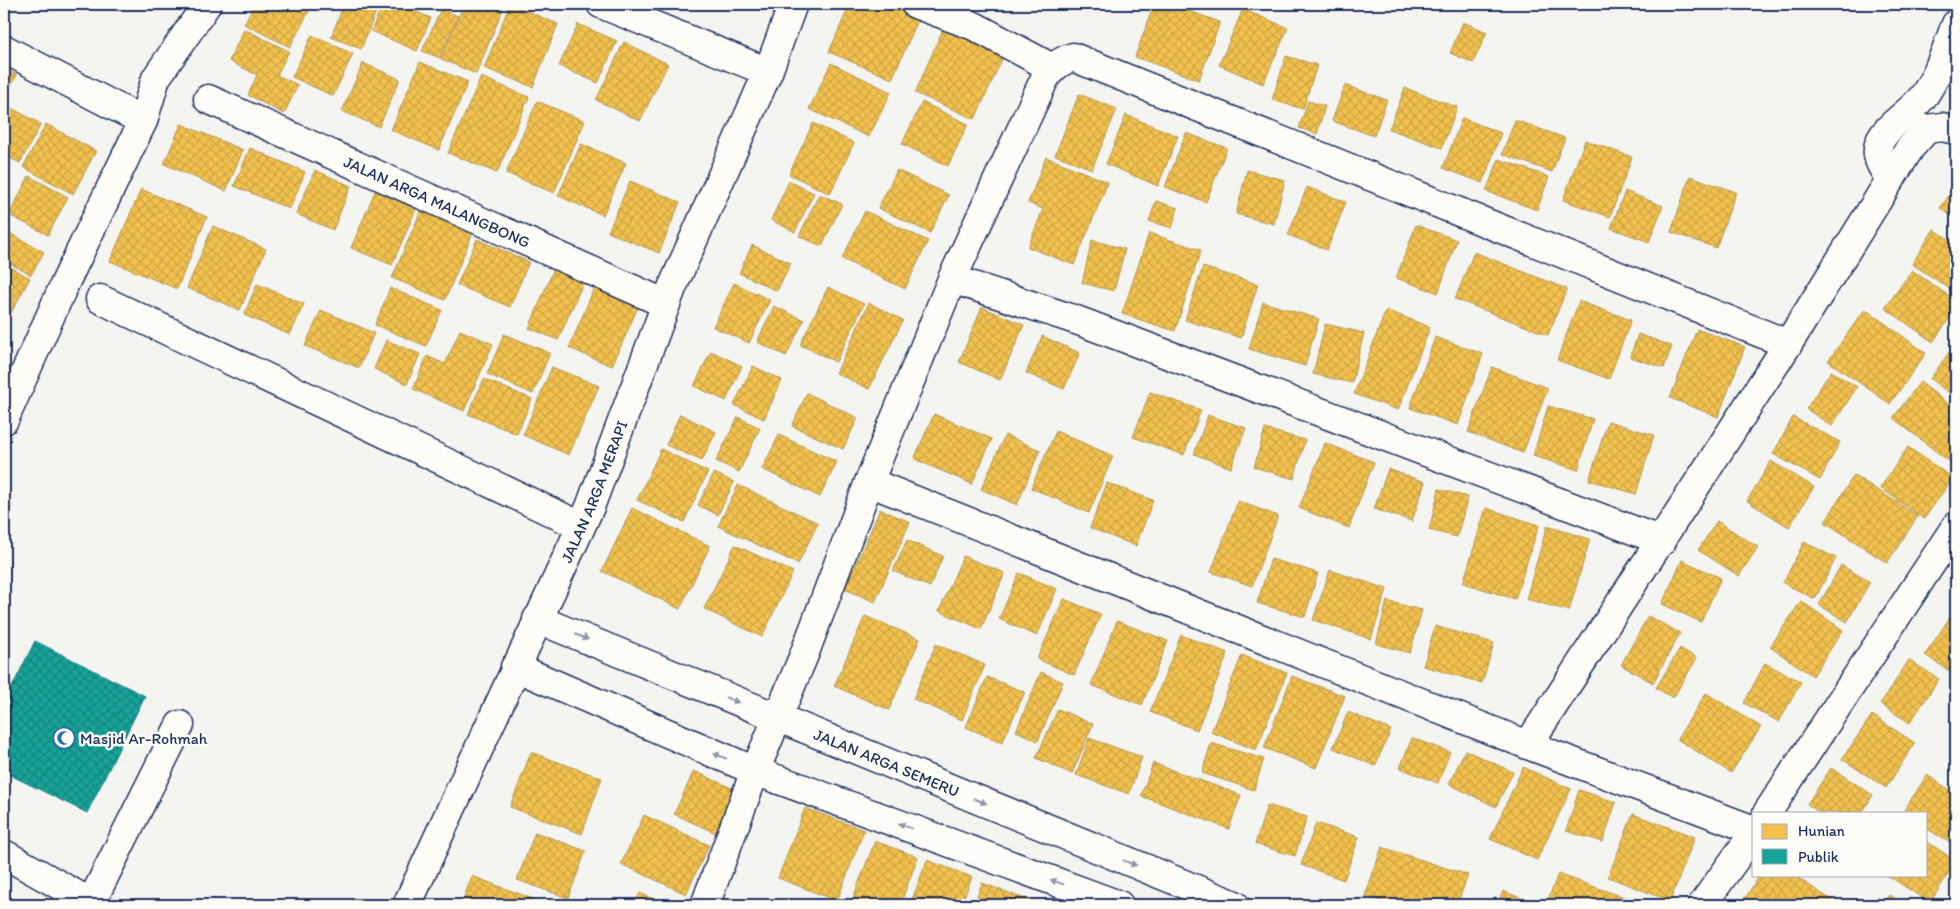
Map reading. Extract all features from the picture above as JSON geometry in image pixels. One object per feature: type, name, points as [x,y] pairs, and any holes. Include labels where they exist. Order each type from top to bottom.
[{"type":"street","points":[[4,420],[65,283],[143,121],[156,78],[207,4]]},
{"type":"street","points":[[601,4],[768,72]]},
{"type":"street","name":"JALAN ARGA MERAPI","points":[[407,905],[590,507],[666,304],[768,72],[793,4]]},
{"type":"street","points":[[915,4],[974,26],[1052,68]]},
{"type":"street","points":[[1891,179],[1878,160],[1879,145],[1890,126],[1925,94],[1956,24]]},
{"type":"street","points":[[4,49],[143,121]]},
{"type":"street","points":[[705,905],[756,771],[804,654],[869,482],[952,279],[1045,78],[1052,68],[1073,57],[1788,344]]},
{"type":"street","name":"JALAN ARGA MALANGBONG","points":[[208,99],[666,304]]},
{"type":"street","points":[[1528,745],[1662,541],[1910,148],[1927,129],[1942,127],[1956,130]]},
{"type":"street","points":[[952,279],[1079,321],[1662,541]]},
{"type":"street","points":[[100,299],[580,526]]},
{"type":"street","points":[[869,482],[1528,745],[1752,831]]},
{"type":"street","points":[[1768,812],[1956,526]]},
{"type":"street","name":"JALAN ARGA SEMERU","points":[[537,619],[1235,905]]},
{"type":"street","points":[[515,668],[756,771],[1119,905]]},
{"type":"street","points":[[4,854],[91,904],[180,725]]},
{"type":"street","points":[[1702,905],[1752,835]]},
{"type":"building: Hunian","points":[[254,4],[293,4],[309,11],[290,47],[244,24]]},
{"type":"building: Hunian","points":[[344,4],[379,4],[361,49],[331,37]]},
{"type":"building: Hunian","points":[[383,4],[397,4],[431,18],[417,51],[371,31]]},
{"type":"building: Hunian","points":[[464,4],[490,4],[503,9],[476,74],[441,59]]},
{"type":"building: Hunian","points":[[510,4],[558,24],[533,87],[484,68]]},
{"type":"building: Hunian","points":[[850,4],[886,4],[919,18],[892,79],[829,52]]},
{"type":"building: Hunian","points":[[1154,4],[1170,4],[1220,22],[1199,80],[1135,57]]},
{"type":"building: Hunian","points":[[441,9],[458,16],[440,58],[422,51]]},
{"type":"building: Hunian","points":[[1243,9],[1288,28],[1263,84],[1219,65]]},
{"type":"building: Hunian","points":[[1463,22],[1487,32],[1473,63],[1450,53]]},
{"type":"building: Hunian","points":[[578,24],[617,41],[598,83],[559,66]]},
{"type":"building: Hunian","points":[[244,29],[289,51],[277,75],[298,85],[284,114],[248,95],[257,75],[229,61]]},
{"type":"building: Hunian","points":[[943,29],[1004,55],[975,119],[915,93]]},
{"type":"building: Hunian","points":[[312,35],[353,54],[333,96],[292,77]]},
{"type":"building: Hunian","points":[[624,42],[668,64],[640,121],[596,100]]},
{"type":"building: Hunian","points":[[1286,56],[1317,65],[1303,109],[1272,100]]},
{"type":"building: Hunian","points":[[420,62],[468,82],[439,150],[391,130]]},
{"type":"building: Hunian","points":[[363,63],[400,79],[379,127],[342,111]]},
{"type":"building: Hunian","points":[[831,63],[891,92],[869,137],[809,109]]},
{"type":"building: Hunian","points":[[4,68],[17,75],[5,96],[4,95]]},
{"type":"building: Hunian","points":[[481,77],[529,97],[497,173],[448,153]]},
{"type":"building: Hunian","points":[[1345,85],[1387,100],[1374,136],[1332,121]]},
{"type":"building: Hunian","points":[[1405,88],[1457,107],[1442,148],[1389,129]]},
{"type":"building: Hunian","points":[[1079,94],[1117,109],[1092,169],[1055,155]]},
{"type":"building: Hunian","points":[[537,101],[585,121],[554,193],[506,173]]},
{"type":"building: Hunian","points":[[1308,101],[1325,106],[1317,134],[1299,128]]},
{"type":"building: Hunian","points":[[922,102],[968,124],[948,166],[902,144]]},
{"type":"building: Hunian","points":[[4,104],[41,124],[20,163],[4,155]]},
{"type":"building: Hunian","points":[[1126,115],[1178,136],[1158,186],[1106,164]]},
{"type":"building: Hunian","points":[[1462,118],[1501,133],[1483,183],[1443,168]]},
{"type":"building: Hunian","points":[[1515,120],[1565,138],[1552,172],[1502,154]]},
{"type":"building: Hunian","points":[[813,123],[854,143],[830,194],[789,174]]},
{"type":"building: Hunian","points":[[46,124],[96,151],[73,194],[23,167]]},
{"type":"building: Hunian","points":[[181,124],[243,150],[226,191],[164,164]]},
{"type":"building: Hunian","points":[[1186,133],[1227,148],[1206,202],[1165,187]]},
{"type":"building: Hunian","points":[[1585,140],[1632,157],[1610,217],[1563,200]]},
{"type":"building: Hunian","points":[[581,144],[626,163],[603,215],[558,196]]},
{"type":"building: Hunian","points":[[250,148],[305,172],[290,209],[234,186]]},
{"type":"building: Hunian","points":[[1046,157],[1108,182],[1074,265],[1028,247],[1043,209],[1028,203]]},
{"type":"building: Hunian","points":[[1499,159],[1549,177],[1537,210],[1486,191]]},
{"type":"building: Hunian","points":[[315,170],[351,186],[333,230],[296,214]]},
{"type":"building: Hunian","points":[[897,170],[949,195],[930,233],[878,208]]},
{"type":"building: Hunian","points":[[1247,170],[1285,180],[1274,224],[1236,214]]},
{"type":"building: Hunian","points":[[29,176],[68,197],[48,235],[9,215]]},
{"type":"building: Hunian","points":[[1690,176],[1736,192],[1716,248],[1671,232]]},
{"type":"building: Hunian","points":[[630,181],[680,202],[659,253],[608,232]]},
{"type":"building: Hunian","points":[[789,181],[814,193],[795,232],[771,220]]},
{"type":"building: Hunian","points":[[1956,185],[1956,219],[1940,208]]},
{"type":"building: Hunian","points":[[1307,187],[1346,202],[1327,250],[1288,235]]},
{"type":"building: Hunian","points":[[141,189],[207,217],[177,289],[110,261]]},
{"type":"building: Hunian","points":[[375,191],[416,209],[392,265],[351,248]]},
{"type":"building: Hunian","points":[[1625,191],[1663,206],[1649,242],[1611,228]]},
{"type":"building: Hunian","points":[[819,194],[842,204],[822,246],[799,236]]},
{"type":"building: Hunian","points":[[1156,201],[1178,208],[1172,228],[1149,221]]},
{"type":"building: Hunian","points":[[422,208],[474,230],[445,300],[392,278]]},
{"type":"building: Hunian","points":[[865,211],[928,241],[905,289],[842,259]]},
{"type":"building: Hunian","points":[[1416,225],[1457,240],[1438,293],[1396,278]]},
{"type":"building: Hunian","points":[[213,226],[266,249],[240,310],[187,288]]},
{"type":"building: Hunian","points":[[1934,229],[1956,244],[1956,293],[1912,264]]},
{"type":"building: Hunian","points":[[6,231],[44,252],[31,275],[4,260],[4,235]]},
{"type":"building: Hunian","points":[[1149,233],[1201,250],[1175,331],[1122,314]]},
{"type":"building: Hunian","points":[[477,239],[529,262],[510,307],[457,285]]},
{"type":"building: Hunian","points":[[1092,240],[1125,249],[1114,291],[1082,283]]},
{"type":"building: Hunian","points":[[752,245],[791,263],[777,291],[739,273]]},
{"type":"building: Hunian","points":[[1474,252],[1567,289],[1548,335],[1455,299]]},
{"type":"building: Hunian","points":[[4,264],[30,278],[4,326]]},
{"type":"building: Hunian","points":[[1203,267],[1258,284],[1241,338],[1185,320]]},
{"type":"building: Hunian","points":[[554,268],[584,281],[558,340],[529,328]]},
{"type":"building: Hunian","points":[[1912,270],[1956,301],[1956,309],[1933,342],[1885,308]]},
{"type":"building: Hunian","points":[[598,279],[642,298],[612,366],[569,348]]},
{"type":"building: Hunian","points":[[734,283],[770,300],[749,343],[713,327]]},
{"type":"building: Hunian","points":[[257,284],[304,304],[290,335],[244,315]]},
{"type":"building: Hunian","points":[[828,287],[864,304],[836,362],[800,345]]},
{"type":"building: Hunian","points":[[390,288],[442,310],[426,346],[375,325]]},
{"type":"building: Hunian","points":[[1579,301],[1631,320],[1609,379],[1557,360]]},
{"type":"building: Hunian","points":[[1263,302],[1319,319],[1305,366],[1249,349]]},
{"type":"building: Hunian","points":[[869,303],[903,320],[869,389],[836,373]]},
{"type":"building: Hunian","points":[[774,306],[804,320],[786,356],[757,342]]},
{"type":"building: Hunian","points":[[982,307],[1024,325],[1000,380],[959,362]]},
{"type":"building: Hunian","points":[[1865,309],[1926,353],[1890,404],[1828,361]]},
{"type":"building: Hunian","points":[[321,310],[374,333],[359,368],[305,346]]},
{"type":"building: Hunian","points":[[1386,310],[1430,327],[1398,410],[1354,394]]},
{"type":"building: Hunian","points":[[1325,324],[1364,333],[1352,383],[1313,374]]},
{"type":"building: Hunian","points":[[1697,329],[1745,347],[1718,417],[1670,398]]},
{"type":"building: Hunian","points":[[460,330],[493,344],[464,411],[413,389],[427,356],[445,364]]},
{"type":"building: Hunian","points":[[504,334],[550,353],[533,394],[487,374]]},
{"type":"building: Hunian","points":[[1638,334],[1672,346],[1664,368],[1630,357]]},
{"type":"building: Hunian","points":[[1042,336],[1080,353],[1064,389],[1026,373]]},
{"type":"building: Hunian","points":[[1435,337],[1483,354],[1458,425],[1410,408]]},
{"type":"building: Hunian","points":[[386,340],[420,354],[407,384],[374,369]]},
{"type":"building: Hunian","points":[[1952,348],[1956,351],[1956,398],[1930,379]]},
{"type":"building: Hunian","points":[[711,351],[742,366],[726,401],[694,386]]},
{"type":"building: Hunian","points":[[753,366],[782,380],[764,419],[734,405]]},
{"type":"building: Hunian","points":[[552,367],[599,386],[569,455],[523,435]]},
{"type":"building: Hunian","points":[[1492,367],[1548,388],[1523,453],[1468,432]]},
{"type":"building: Hunian","points":[[1831,371],[1857,387],[1832,426],[1806,409]]},
{"type":"building: Hunian","points":[[484,379],[532,399],[517,434],[468,414]]},
{"type":"building: Hunian","points":[[1920,382],[1956,410],[1956,467],[1893,418]]},
{"type":"building: Hunian","points":[[1150,392],[1201,410],[1184,455],[1133,437]]},
{"type":"building: Hunian","points":[[807,393],[858,418],[843,449],[792,426]]},
{"type":"building: Hunian","points":[[1548,406],[1593,419],[1578,470],[1533,456]]},
{"type":"building: Hunian","points":[[680,414],[716,432],[702,461],[666,445]]},
{"type":"building: Hunian","points":[[934,414],[992,439],[972,484],[914,459]]},
{"type":"building: Hunian","points":[[1208,415],[1246,428],[1231,468],[1194,454]]},
{"type":"building: Hunian","points":[[738,417],[760,428],[739,472],[716,461]]},
{"type":"building: Hunian","points":[[1793,417],[1840,442],[1820,480],[1773,454]]},
{"type":"building: Hunian","points":[[1608,421],[1654,435],[1636,494],[1589,480]]},
{"type":"building: Hunian","points":[[1265,429],[1305,440],[1294,479],[1254,467]]},
{"type":"building: Hunian","points":[[1056,431],[1113,456],[1089,513],[1031,488]]},
{"type":"building: Hunian","points":[[779,435],[837,462],[820,497],[762,469]]},
{"type":"building: Hunian","points":[[1005,435],[1040,450],[1017,505],[981,489]]},
{"type":"building: Hunian","points":[[1325,443],[1374,462],[1349,528],[1299,508]]},
{"type":"building: Hunian","points":[[1908,447],[1953,478],[1924,519],[1880,488]]},
{"type":"building: Hunian","points":[[661,449],[708,472],[684,522],[637,500]]},
{"type":"building: Hunian","points":[[1771,461],[1814,487],[1789,527],[1747,501]]},
{"type":"building: Hunian","points":[[1388,469],[1425,482],[1412,521],[1374,509]]},
{"type":"building: Hunian","points":[[714,473],[734,482],[718,515],[698,505]]},
{"type":"building: Hunian","points":[[1854,475],[1918,516],[1887,563],[1825,522]]},
{"type":"building: Hunian","points":[[1107,483],[1153,500],[1136,546],[1090,528]]},
{"type":"building: Hunian","points":[[738,485],[818,523],[798,564],[718,526]]},
{"type":"building: Hunian","points":[[1439,489],[1468,497],[1457,537],[1429,530]]},
{"type":"building: Hunian","points":[[1238,501],[1278,516],[1252,586],[1211,572]]},
{"type":"building: Hunian","points":[[632,508],[710,546],[680,609],[602,571]]},
{"type":"building: Hunian","points":[[1486,508],[1539,525],[1515,599],[1463,583]]},
{"type":"building: Hunian","points":[[880,509],[910,522],[875,602],[845,589]]},
{"type":"building: Hunian","points":[[1717,521],[1758,547],[1739,576],[1698,550]]},
{"type":"building: Hunian","points":[[1547,526],[1590,539],[1569,611],[1526,599]]},
{"type":"building: Hunian","points":[[907,540],[943,556],[930,587],[893,571]]},
{"type":"building: Hunian","points":[[1804,542],[1836,558],[1815,599],[1783,583]]},
{"type":"building: Hunian","points":[[735,545],[793,572],[762,637],[704,609]]},
{"type":"building: Hunian","points":[[963,556],[1005,573],[981,629],[939,611]]},
{"type":"building: Hunian","points":[[1271,559],[1318,573],[1305,617],[1257,603]]},
{"type":"building: Hunian","points":[[1682,560],[1721,578],[1701,622],[1662,604]]},
{"type":"building: Hunian","points":[[1841,565],[1870,582],[1847,622],[1819,605]]},
{"type":"building: Hunian","points":[[1330,570],[1387,589],[1371,639],[1313,620]]},
{"type":"building: Hunian","points":[[1019,573],[1057,589],[1037,636],[999,619]]},
{"type":"building: Hunian","points":[[1064,599],[1101,614],[1074,675],[1037,659]]},
{"type":"building: Hunian","points":[[1387,601],[1422,610],[1410,653],[1376,644]]},
{"type":"building: Hunian","points":[[1801,601],[1843,630],[1813,676],[1770,647]]},
{"type":"building: Hunian","points":[[865,616],[920,639],[889,710],[834,686]]},
{"type":"building: Hunian","points":[[1648,616],[1680,633],[1653,683],[1621,665]]},
{"type":"building: Hunian","points":[[1950,617],[1956,621],[1956,664],[1951,672],[1925,655]]},
{"type":"building: Hunian","points":[[1117,621],[1168,641],[1142,705],[1091,685]]},
{"type":"building: Hunian","points":[[1435,626],[1494,643],[1482,683],[1423,666]]},
{"type":"building: Hunian","points":[[1181,635],[1228,653],[1197,730],[1150,712]]},
{"type":"building: Hunian","points":[[936,644],[985,665],[962,720],[913,699]]},
{"type":"building: Hunian","points":[[1680,648],[1697,658],[1673,698],[1656,688]]},
{"type":"building: Hunian","points":[[1242,655],[1287,673],[1256,750],[1211,732]]},
{"type":"building: Hunian","points":[[1909,660],[1939,679],[1910,723],[1880,704]]},
{"type":"building: Hunian","points":[[1765,663],[1801,682],[1779,722],[1744,703]]},
{"type":"building: Hunian","points":[[1041,672],[1063,682],[1038,741],[1016,731]]},
{"type":"building: Hunian","points":[[1292,676],[1345,696],[1316,768],[1264,748]]},
{"type":"building: Hunian","points":[[987,677],[1025,692],[1002,743],[966,727]]},
{"type":"building: Hunian","points":[[1706,693],[1761,727],[1731,773],[1677,739]]},
{"type":"building: Hunian","points":[[1058,709],[1093,724],[1072,774],[1036,758]]},
{"type":"building: Hunian","points":[[1348,712],[1391,730],[1375,766],[1333,748]]},
{"type":"building: Hunian","points":[[1872,715],[1915,743],[1886,788],[1842,759]]},
{"type":"building: Hunian","points":[[1089,738],[1142,757],[1129,794],[1076,775]]},
{"type":"building: Hunian","points":[[1412,738],[1450,752],[1438,783],[1400,768]]},
{"type":"building: Hunian","points":[[1211,743],[1264,759],[1254,790],[1202,773]]},
{"type":"building: Hunian","points":[[1465,750],[1513,772],[1496,807],[1449,784]]},
{"type":"building: Hunian","points":[[531,752],[602,778],[582,834],[510,807]]},
{"type":"building: Hunian","points":[[1153,763],[1241,795],[1229,829],[1141,796]]},
{"type":"building: Hunian","points":[[1523,767],[1571,789],[1537,860],[1490,839]]},
{"type":"building: Hunian","points":[[1831,768],[1873,795],[1863,812],[1819,812],[1807,804]]},
{"type":"building: Hunian","points":[[694,771],[741,792],[720,835],[674,814]]},
{"type":"building: Hunian","points":[[1927,775],[1956,794],[1956,847],[1928,829],[1928,812],[1903,812]]},
{"type":"building: Hunian","points":[[1579,790],[1616,802],[1603,842],[1566,831]]},
{"type":"building: Hunian","points":[[1267,805],[1307,817],[1295,856],[1255,844]]},
{"type":"building: Hunian","points":[[805,808],[864,830],[837,901],[778,878]]},
{"type":"building: Hunian","points":[[1633,814],[1695,837],[1670,901],[1608,877]]},
{"type":"building: Hunian","points":[[644,815],[709,845],[686,894],[621,864]]},
{"type":"building: Hunian","points":[[1316,823],[1359,837],[1344,880],[1301,865]]},
{"type":"building: Hunian","points":[[535,832],[586,851],[568,898],[517,880]]},
{"type":"building: Hunian","points":[[875,841],[918,857],[900,905],[868,905],[852,900]]},
{"type":"building: Hunian","points":[[1928,842],[1956,861],[1930,903],[1889,876],[1928,876]]},
{"type":"building: Hunian","points":[[1382,847],[1468,875],[1457,905],[1393,905],[1365,896]]},
{"type":"building: Hunian","points":[[927,860],[972,877],[961,905],[910,905]]},
{"type":"building: Hunian","points":[[1558,874],[1638,902],[1637,905],[1546,905]]},
{"type":"building: Hunian","points":[[472,876],[549,905],[461,905]]},
{"type":"building: Hunian","points":[[1759,876],[1795,876],[1835,902],[1833,905],[1746,905],[1742,903]]},
{"type":"building: Hunian","points":[[982,883],[1033,902],[1032,905],[974,905]]},
{"type":"building: Hunian","points":[[1503,891],[1538,905],[1497,905]]},
{"type":"building: Hunian","points":[[640,893],[667,905],[634,905]]},
{"type":"building: Hunian","points":[[1889,895],[1905,905],[1882,905]]},
{"type":"building: Publik","name":"Masjid Ar-Rohmah","points":[[35,641],[145,696],[87,813],[4,772],[4,703]]},
{"type":"place","name":"Masjid Ar-Rohmah","points":[[64,738]]}]
